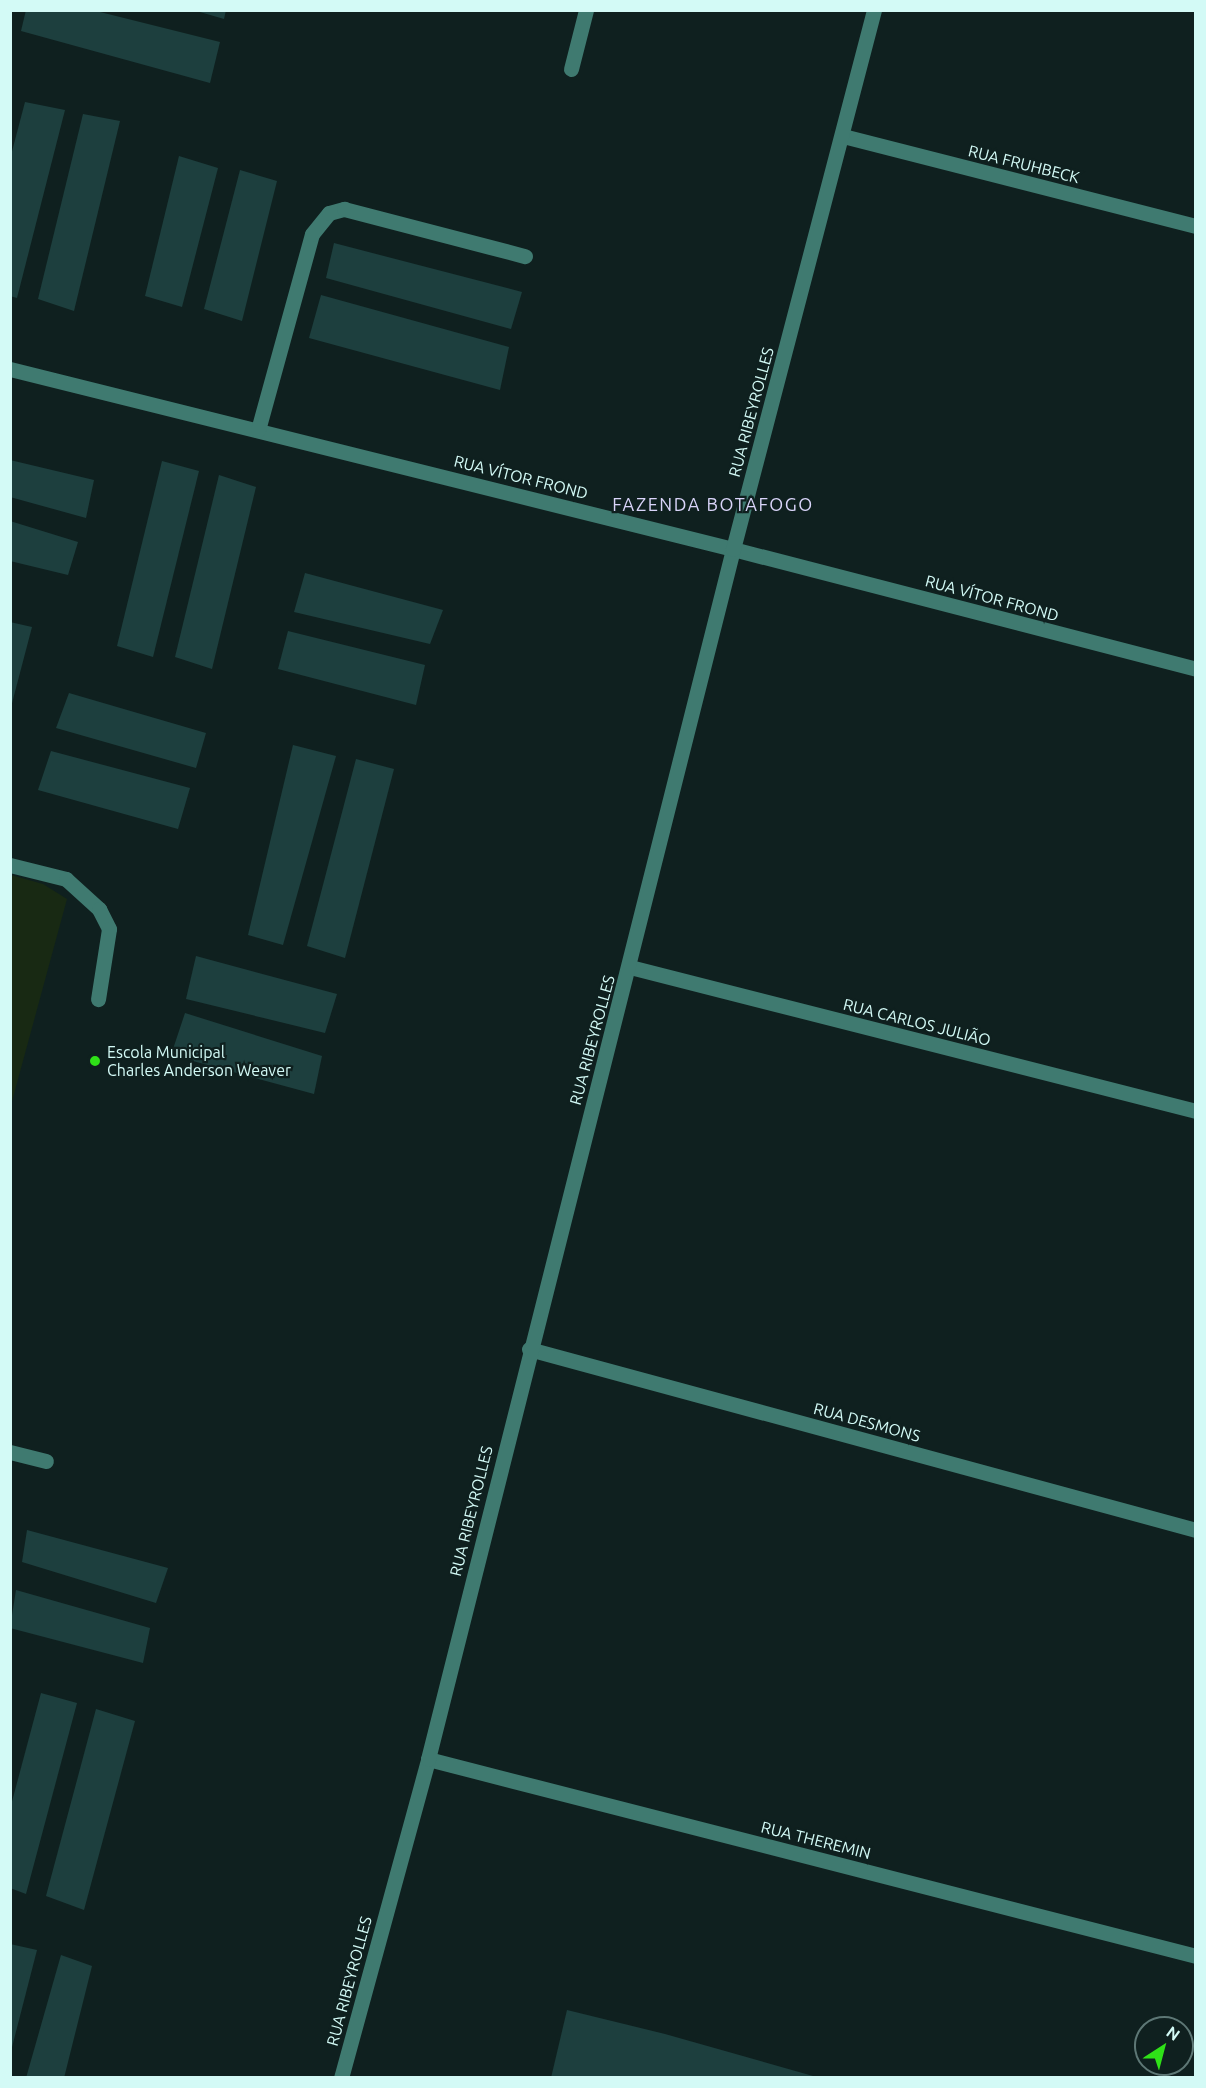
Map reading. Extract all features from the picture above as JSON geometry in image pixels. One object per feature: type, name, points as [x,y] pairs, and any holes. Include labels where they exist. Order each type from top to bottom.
[{"type":"street","points":[[571,69],[586,10]]},
{"type":"street","name":"RUA RIBEYROLLES","points":[[341,2078],[428,1759],[529,1349],[630,967],[733,549],[843,136],[874,10]]},
{"type":"street","name":"RUA FRUHBECK","points":[[843,136],[1196,226]]},
{"type":"street","points":[[258,430],[312,234],[329,213],[344,209],[525,255]]},
{"type":"street","name":"RUA VÍTOR FROND","points":[[10,369],[733,549],[1196,669]]},
{"type":"street","points":[[10,865],[66,879],[99,909],[109,929],[98,999]]},
{"type":"street","name":"RUA CARLOS JULIÃO","points":[[630,967],[1196,1111]]},
{"type":"street","name":"RUA DESMONS","points":[[529,1349],[1196,1530]]},
{"type":"street","points":[[10,1452],[46,1461]]},
{"type":"street","name":"RUA THEREMIN","points":[[428,1759],[1196,1956]]},
{"type":"green space","points":[[11,875],[43,884],[67,899],[11,1105]]},
{"type":"building","points":[[26,10],[92,10],[220,42],[210,83],[21,31]]},
{"type":"building","points":[[193,10],[226,10],[224,19]]},
{"type":"building","points":[[25,102],[65,110],[17,298],[10,296],[10,159]]},
{"type":"building","points":[[83,114],[120,121],[74,311],[38,299]]},
{"type":"building","points":[[179,156],[218,168],[182,307],[145,296]]},
{"type":"building","points":[[240,170],[277,181],[242,321],[204,309]]},
{"type":"building","points":[[334,243],[522,292],[511,329],[326,278]]},
{"type":"building","points":[[321,295],[509,347],[500,390],[309,338]]},
{"type":"building","points":[[10,460],[94,480],[86,518],[10,497]]},
{"type":"building","points":[[162,461],[199,471],[153,657],[117,646]]},
{"type":"building","points":[[219,475],[256,487],[212,669],[175,657]]},
{"type":"building","points":[[10,521],[78,542],[68,575],[10,561]]},
{"type":"building","points":[[305,573],[443,610],[430,644],[294,612]]},
{"type":"building","points":[[10,622],[32,627],[11,707],[10,707]]},
{"type":"building","points":[[288,631],[425,665],[416,705],[278,669]]},
{"type":"building","points":[[69,693],[206,733],[196,768],[56,728]]},
{"type":"building","points":[[293,745],[336,756],[283,945],[248,935]]},
{"type":"building","points":[[51,751],[190,788],[178,829],[38,790]]},
{"type":"building","points":[[356,759],[394,769],[345,958],[307,946]]},
{"type":"building","points":[[196,956],[337,994],[325,1033],[186,999]]},
{"type":"building","points":[[185,1013],[322,1056],[314,1094],[171,1055]]},
{"type":"building","points":[[27,1530],[168,1568],[156,1603],[22,1562]]},
{"type":"building","points":[[16,1590],[150,1628],[143,1663],[10,1628]]},
{"type":"building","points":[[41,1693],[77,1703],[26,1894],[10,1888],[10,1809]]},
{"type":"building","points":[[96,1709],[135,1721],[84,1910],[46,1896]]},
{"type":"building","points":[[10,1944],[37,1950],[11,2051],[10,2051]]},
{"type":"building","points":[[61,1955],[92,1966],[64,2078],[26,2078]]},
{"type":"building","points":[[567,2010],[665,2034],[820,2078],[551,2078]]},
{"type":"place","name":"Escola Municipal Charles Anderson Weaver","points":[[95,1061]]},
{"type":"district","name":"FAZENDA BOTAFOGO","points":[[713,504]]}]
